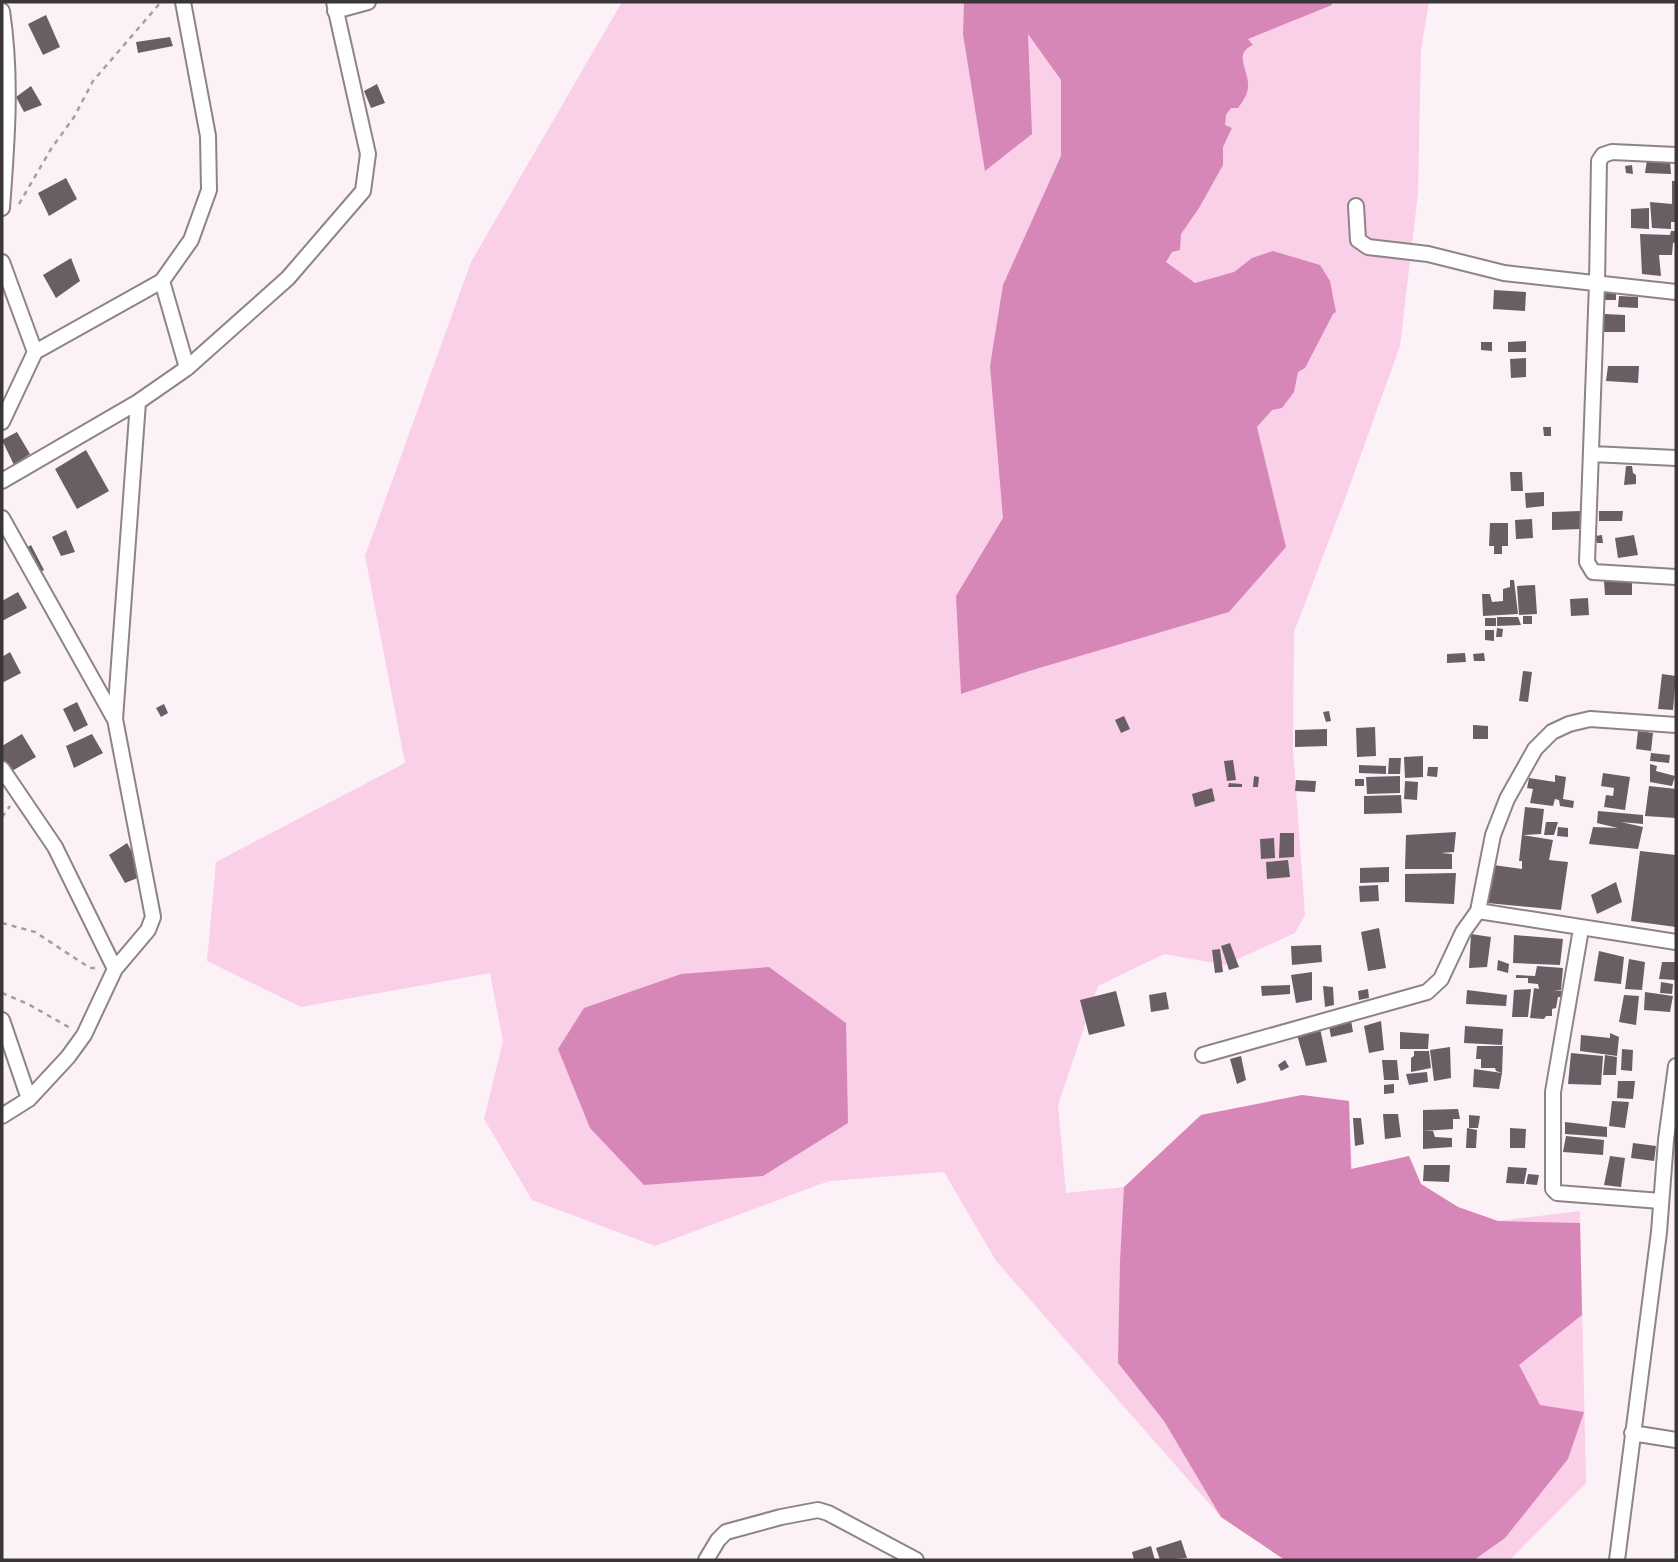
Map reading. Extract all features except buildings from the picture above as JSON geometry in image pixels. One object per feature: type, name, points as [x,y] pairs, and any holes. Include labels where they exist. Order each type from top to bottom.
[{"type":"street","points":[[2,5],[14,2]]},
{"type":"street","points":[[2,422],[35,352],[162,281],[191,240],[209,190],[208,136],[183,2]]},
{"type":"street","points":[[2,481],[138,402],[187,368],[288,278],[363,191],[368,154],[335,6],[368,2]]},
{"type":"street","points":[[2,11],[9,121],[2,208]]},
{"type":"street","points":[[1676,155],[1612,152],[1599,161],[1587,562],[1593,572],[1676,577]]},
{"type":"street","points":[[1356,205],[1358,240],[1368,247],[1428,254],[1504,272],[1676,292]]},
{"type":"street","points":[[2,262],[35,352]]},
{"type":"street","points":[[162,281],[187,368]]},
{"type":"street","points":[[2,1115],[29,1099],[68,1057],[84,1035],[115,969],[148,930],[153,917],[115,719],[138,402]]},
{"type":"street","points":[[1592,454],[1676,458]]},
{"type":"street","points":[[2,518],[115,719]]},
{"type":"street","points":[[1203,1055],[1427,992],[1441,979],[1463,932],[1478,911],[1493,835],[1507,799],[1535,749],[1552,732],[1590,719],[1676,725]]},
{"type":"street","points":[[2,769],[55,847],[115,969]]},
{"type":"street","points":[[1478,911],[1676,942]]},
{"type":"street","points":[[1581,929],[1553,1092],[1553,1189],[1557,1193],[1661,1201]]},
{"type":"street","points":[[2,1020],[29,1099]]},
{"type":"street","points":[[1618,1560],[1661,1201],[1671,1164],[1676,1066]]},
{"type":"street","points":[[1632,1433],[1676,1440]]},
{"type":"street","points":[[706,1560],[726,1532],[810,1510],[828,1513],[916,1560]]},
{"type":"path","points":[[17,207],[51,149],[74,117],[93,81],[161,2]]},
{"type":"path","points":[[2,923],[35,932],[90,968],[115,969]]},
{"type":"path","points":[[2,993],[84,1035]]},
{"type":"shaded area","points":[[622,2],[1429,2],[1421,49],[1418,193],[1400,346],[1294,632],[1293,748],[1305,915],[1295,933],[1225,965],[1164,954],[1098,986],[1058,1105],[1066,1193],[1124,1187],[1201,1115],[1302,1095],[1349,1101],[1352,1169],[1409,1156],[1421,1184],[1458,1207],[1498,1221],[1580,1211],[1586,1483],[1510,1560],[1285,1560],[1221,1517],[996,1261],[944,1172],[829,1181],[655,1246],[532,1200],[484,1119],[503,1041],[490,973],[301,1007],[207,961],[216,862],[405,763],[365,556],[471,262]]},
{"type":"shaded area","points":[[964,2],[1331,2],[1332,5],[1248,39],[1253,45],[1244,52],[1243,61],[1248,90],[1238,108],[1231,108],[1226,115],[1225,125],[1232,128],[1223,147],[1223,165],[1181,234],[1180,250],[1172,252],[1166,262],[1195,283],[1234,272],[1252,258],[1273,251],[1320,265],[1330,281],[1336,312],[1305,368],[1298,372],[1294,392],[1282,408],[1272,410],[1257,427],[1286,547],[1229,612],[961,694],[956,596],[1003,518],[990,366],[1003,285],[1061,156],[1061,80],[1028,34],[1032,134],[985,171],[963,34]]},
{"type":"shaded area","points":[[769,967],[846,1023],[848,1123],[763,1176],[644,1185],[590,1128],[558,1049],[584,1008],[681,974]]},
{"type":"shaded area","points":[[1302,1095],[1349,1101],[1351,1169],[1409,1156],[1421,1184],[1458,1207],[1498,1221],[1580,1223],[1582,1315],[1519,1365],[1540,1405],[1584,1412],[1568,1459],[1505,1538],[1474,1560],[1285,1560],[1221,1517],[1164,1421],[1118,1363],[1124,1187],[1201,1115]]}]
